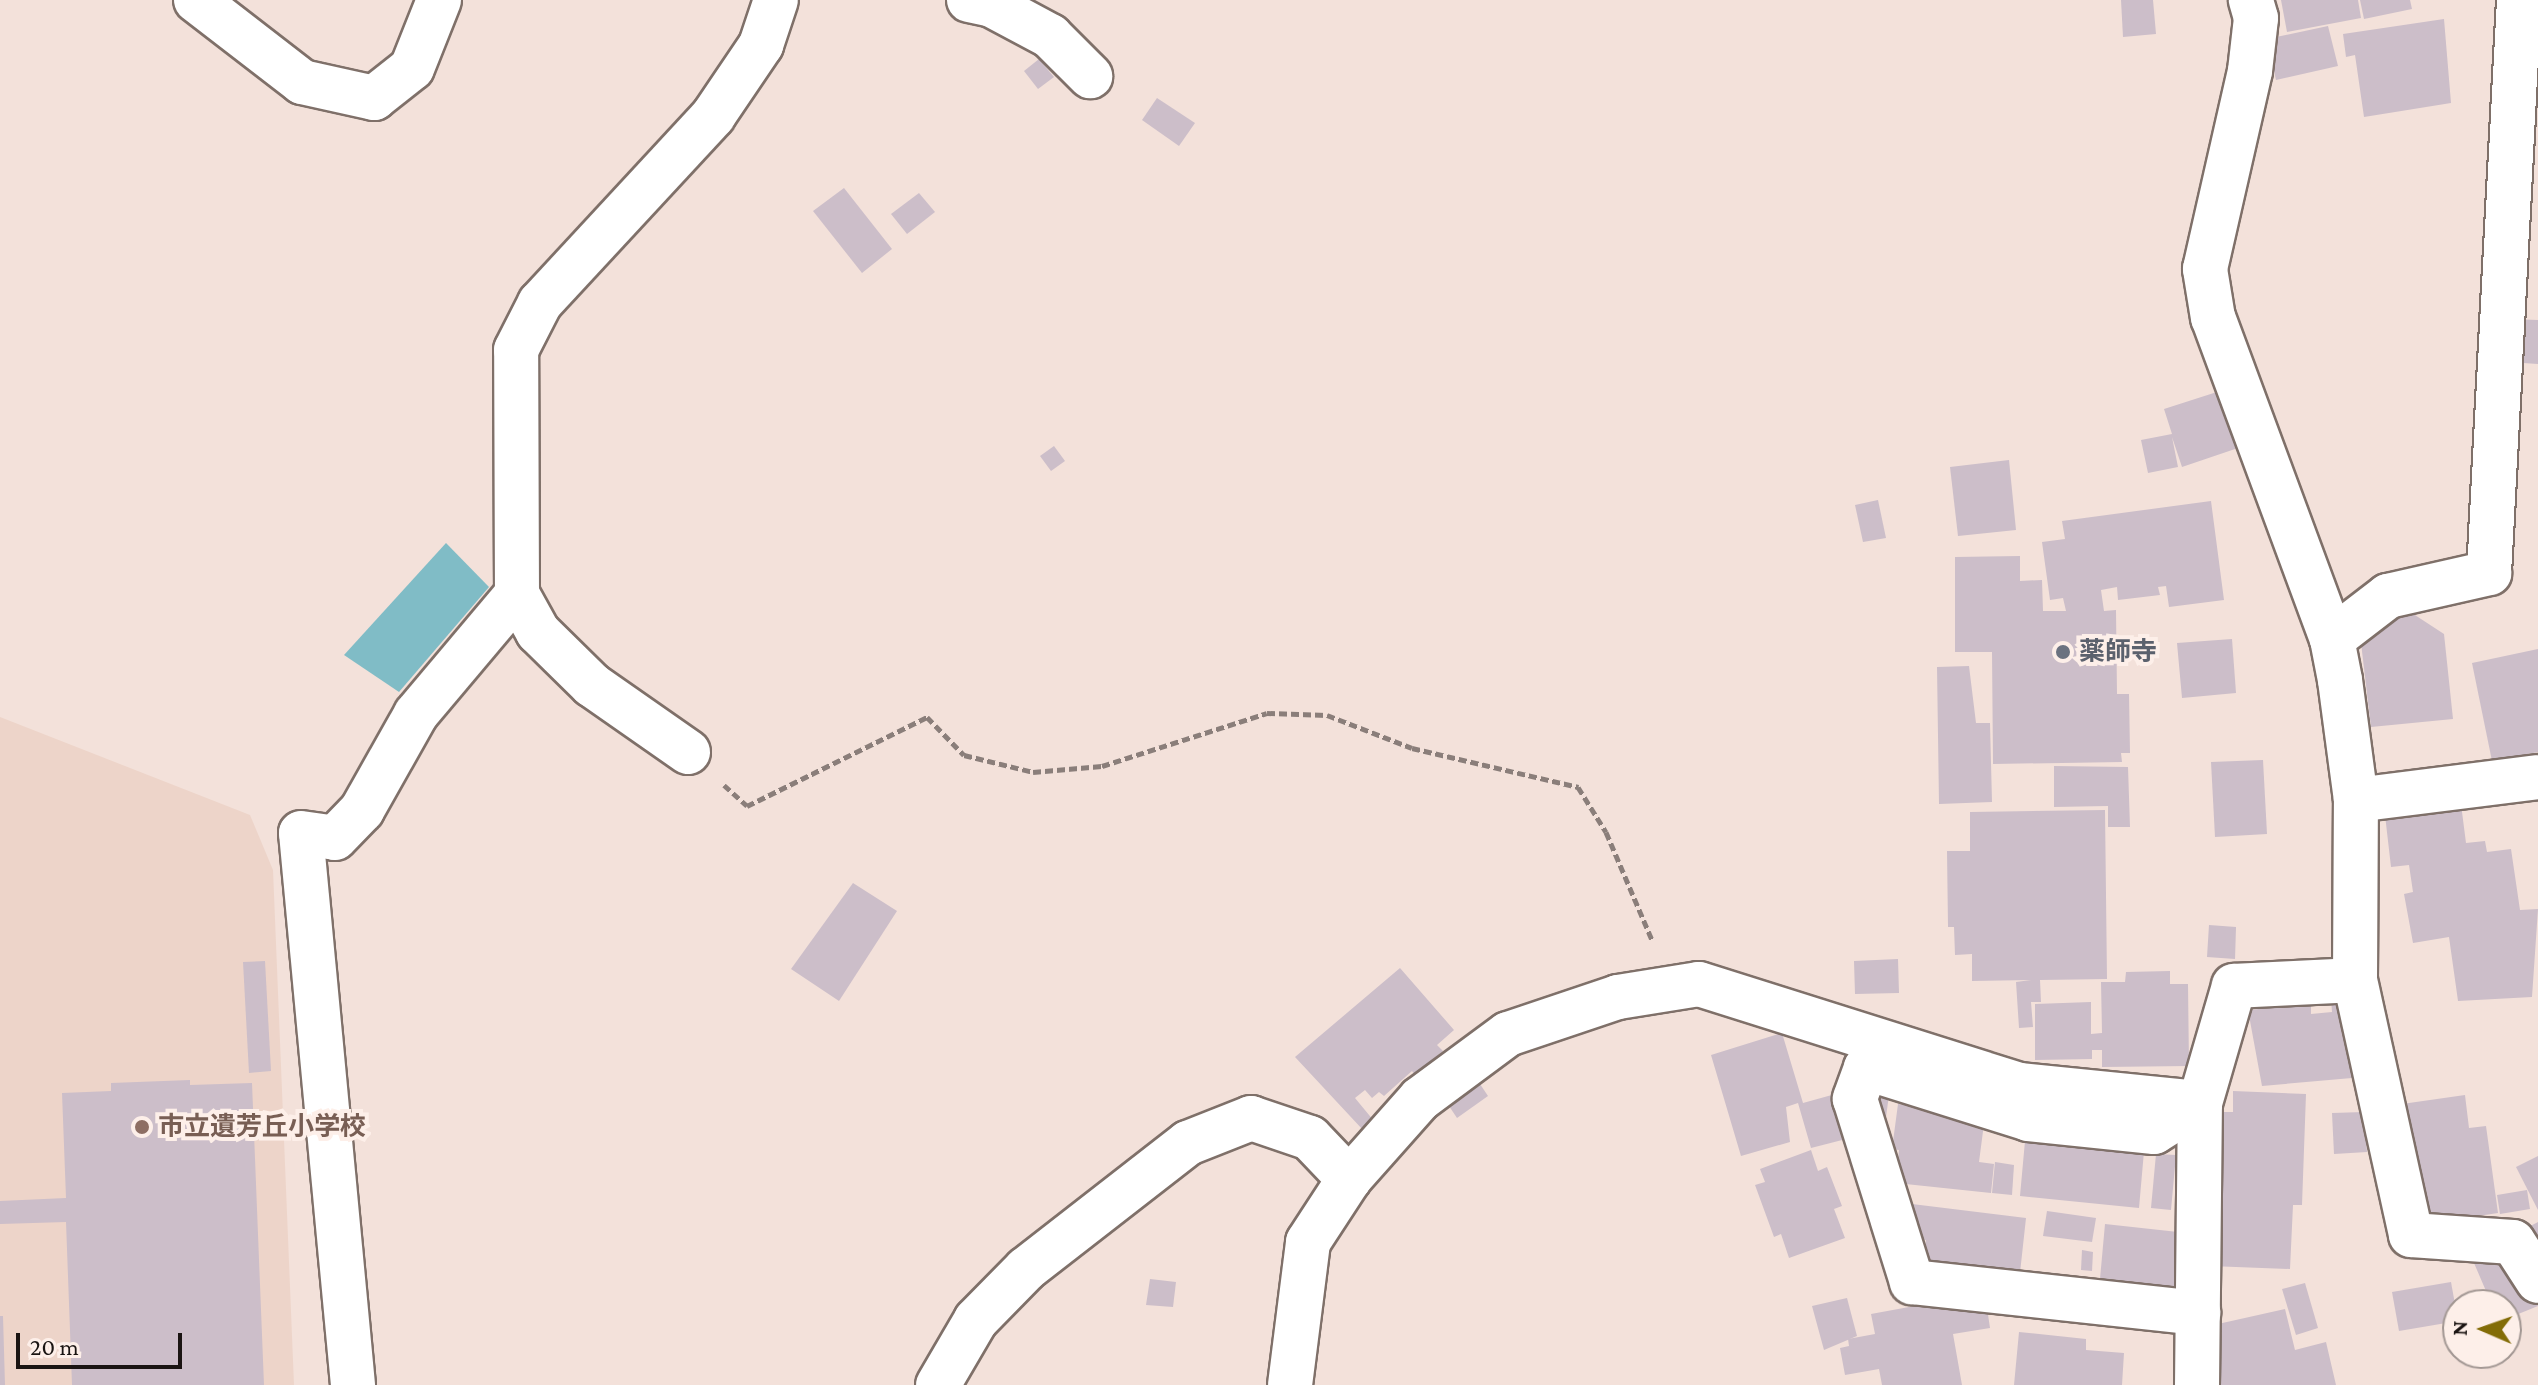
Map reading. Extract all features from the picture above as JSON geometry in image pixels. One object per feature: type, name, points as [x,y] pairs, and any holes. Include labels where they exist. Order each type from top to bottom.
[{"type":"street","points":[[196,0],[302,82],[374,98],[412,68],[439,0]]},
{"type":"street","points":[[688,752],[592,685],[538,632],[517,594],[516,350],[540,303],[713,116],[761,45],[776,0]]},
{"type":"street","points":[[969,0],[992,5],[1050,36],[1090,76]]},
{"type":"street","points":[[2251,0],[2256,18],[2250,71],[2205,269],[2213,318],[2332,639],[2356,800],[2355,980],[2411,1235],[2513,1242],[2538,1281]]},
{"type":"street","points":[[2332,639],[2388,596],[2489,573],[2519,0]]},
{"type":"street","points":[[353,1385],[301,833],[335,838],[362,810],[416,714],[517,594]]},
{"type":"street","points":[[2356,800],[2538,777]]},
{"type":"street","points":[[2197,1385],[2200,1103],[2234,986],[2355,980]]},
{"type":"street","points":[[1290,1385],[1308,1242],[1349,1179],[1420,1099],[1508,1034],[1618,997],[1699,984],[2019,1085],[2200,1103]]},
{"type":"street","points":[[2198,1313],[1912,1282],[1855,1099],[1866,1068],[2029,1119],[2138,1131],[2154,1132],[2200,1103]]},
{"type":"street","points":[[938,1385],[976,1320],[1026,1269],[1188,1143],[1251,1118],[1310,1138],[1349,1179]]},
{"type":"path","points":[[688,752],[747,806],[927,717],[964,755],[1033,772],[1102,766],[1267,713],[1327,715],[1412,748],[1578,787],[1606,832],[1648,937],[1699,984]]},
{"type":"shaded area","name":"市立遺芳丘小学校","points":[[0,717],[250,815],[273,870],[294,1385],[0,1385]]},
{"type":"water","points":[[446,543],[489,587],[399,692],[344,655]]},
{"type":"building","points":[[2121,0],[2153,0],[2156,34],[2123,37]]},
{"type":"building","points":[[2281,0],[2358,0],[2361,18],[2287,32]]},
{"type":"building","points":[[2360,0],[2410,0],[2412,9],[2364,19]]},
{"type":"building","points":[[2444,19],[2451,103],[2364,117],[2355,55],[2346,57],[2343,34]]},
{"type":"building","points":[[2328,26],[2338,66],[2276,80],[2267,39]]},
{"type":"building","points":[[1039,59],[1054,77],[1038,89],[1024,71]]},
{"type":"building","points":[[1157,98],[1195,123],[1179,146],[1142,120]]},
{"type":"building","points":[[844,188],[892,249],[862,273],[813,211]]},
{"type":"building","points":[[919,193],[935,212],[907,234],[891,214]]},
{"type":"building","points":[[2510,319],[2538,320],[2538,364],[2508,362]]},
{"type":"building","points":[[2220,391],[2238,448],[2182,467],[2172,437],[2178,467],[2148,473],[2141,440],[2172,434],[2164,409]]},
{"type":"building","points":[[1054,446],[1065,461],[1051,471],[1040,456]]},
{"type":"building","points":[[2009,460],[2016,530],[1958,536],[1950,467]]},
{"type":"building","points":[[1878,500],[1886,538],[1863,542],[1855,505]]},
{"type":"building","points":[[2211,501],[2224,600],[2169,607],[2166,586],[2158,587],[2160,595],[2118,600],[2117,587],[2101,590],[2104,611],[2116,610],[2117,694],[2129,694],[2130,753],[2121,753],[2122,762],[1993,764],[1992,652],[1955,652],[1955,557],[2020,556],[2020,581],[2042,580],[2043,611],[2066,611],[2063,598],[2050,600],[2042,542],[2065,539],[2062,521]]},
{"type":"building","points":[[2398,604],[2444,634],[2453,719],[2371,727],[2359,626]]},
{"type":"building","points":[[2232,639],[2236,693],[2182,698],[2177,643]]},
{"type":"building","points":[[2538,649],[2538,752],[2492,761],[2472,663]]},
{"type":"building","points":[[1969,666],[1976,723],[1990,723],[1992,802],[1939,804],[1937,667]]},
{"type":"building","points":[[2263,760],[2267,834],[2215,837],[2211,762]]},
{"type":"building","points":[[2054,766],[2128,767],[2130,827],[2108,827],[2108,806],[2054,807]]},
{"type":"building","points":[[2461,804],[2466,843],[2485,841],[2487,852],[2511,849],[2520,910],[2538,909],[2532,997],[2458,1001],[2449,937],[2413,943],[2404,894],[2413,892],[2409,865],[2391,867],[2385,815]]},
{"type":"building","points":[[2105,810],[2107,979],[2040,980],[2041,1002],[2031,1002],[2033,1027],[2019,1028],[2016,982],[2031,980],[1972,981],[1972,954],[1955,955],[1954,927],[1948,927],[1947,851],[1970,851],[1970,812]]},
{"type":"building","points":[[853,883],[897,911],[839,1001],[791,969]]},
{"type":"building","points":[[2209,925],[2236,927],[2235,959],[2207,957]]},
{"type":"building","points":[[1898,959],[1899,993],[1855,994],[1854,961]]},
{"type":"building","points":[[265,961],[271,1071],[249,1073],[243,962]]},
{"type":"building","points":[[1400,968],[1454,1030],[1437,1045],[1443,1051],[1415,1075],[1412,1071],[1384,1096],[1379,1092],[1372,1098],[1365,1090],[1355,1098],[1374,1121],[1363,1130],[1295,1057]]},
{"type":"building","points":[[2170,971],[2170,984],[2188,984],[2189,1066],[2102,1067],[2102,1050],[2092,1050],[2092,1059],[2035,1060],[2035,1004],[2091,1002],[2091,1034],[2102,1033],[2101,982],[2125,982],[2126,972]]},
{"type":"building","points":[[2352,997],[2347,1033],[2352,1078],[2262,1086],[2248,1010],[2311,1004],[2311,1014],[2332,1012],[2331,999]]},
{"type":"building","points":[[1782,1033],[1803,1103],[1839,1093],[1850,1138],[1811,1148],[1798,1103],[1786,1107],[1790,1142],[1741,1156],[1711,1055]]},
{"type":"building","points":[[1474,1075],[1488,1096],[1457,1118],[1443,1097]]},
{"type":"building","points":[[190,1080],[190,1085],[252,1083],[264,1385],[72,1385],[66,1222],[0,1224],[0,1201],[66,1198],[62,1093],[111,1091],[111,1083]]},
{"type":"building","points":[[2233,1091],[2306,1094],[2302,1205],[2293,1205],[2290,1269],[2210,1266],[2215,1112],[2233,1112]]},
{"type":"building","points":[[1877,1093],[1889,1095],[1886,1117],[1874,1116]]},
{"type":"building","points":[[2465,1095],[2469,1128],[2486,1126],[2498,1213],[2405,1227],[2388,1106]]},
{"type":"building","points":[[1898,1104],[1985,1116],[1979,1162],[1994,1164],[1991,1193],[1896,1183],[1899,1150],[1892,1149]]},
{"type":"building","points":[[2364,1112],[2367,1152],[2334,1154],[2332,1113]]},
{"type":"building","points":[[2026,1130],[2145,1140],[2139,1208],[2020,1196]]},
{"type":"building","points":[[1811,1150],[1818,1171],[1827,1167],[1842,1206],[1834,1209],[1845,1238],[1789,1258],[1781,1234],[1774,1237],[1755,1185],[1765,1182],[1760,1169]]},
{"type":"building","points":[[2156,1154],[2176,1155],[2171,1210],[2151,1208]]},
{"type":"building","points":[[2538,1156],[2538,1210],[2516,1167]]},
{"type":"building","points":[[1995,1162],[2014,1165],[2012,1195],[1992,1193]]},
{"type":"building","points":[[2527,1190],[2530,1209],[2500,1214],[2497,1195]]},
{"type":"building","points":[[1912,1204],[2026,1218],[2019,1282],[1922,1270],[1926,1240],[1907,1238]]},
{"type":"building","points":[[2047,1211],[2096,1218],[2092,1242],[2043,1236]]},
{"type":"building","points":[[2538,1222],[2538,1270],[2519,1232]]},
{"type":"building","points":[[2105,1224],[2178,1232],[2174,1295],[2099,1290]]},
{"type":"building","points":[[2513,1246],[2538,1306],[2522,1312],[2522,1289],[2485,1289],[2474,1263]]},
{"type":"building","points":[[2082,1250],[2093,1252],[2092,1271],[2081,1270]]},
{"type":"building","points":[[1150,1279],[1176,1282],[1173,1307],[1146,1305]]},
{"type":"building","points":[[2451,1282],[2452,1289],[2442,1289],[2442,1324],[2399,1331],[2392,1292]]},
{"type":"building","points":[[2305,1283],[2318,1328],[2296,1335],[2282,1289]]},
{"type":"building","points":[[1847,1298],[1857,1336],[1824,1350],[1812,1306]]},
{"type":"building","points":[[1947,1300],[1986,1301],[1990,1328],[1953,1334],[1962,1385],[1882,1385],[1879,1369],[1845,1375],[1840,1348],[1849,1346],[1848,1339],[1875,1334],[1871,1314]]},
{"type":"building","points":[[2285,1309],[2295,1350],[2326,1342],[2336,1385],[2213,1385],[2200,1328]]},
{"type":"building","points":[[0,1316],[3,1316],[5,1385],[0,1385]]},
{"type":"building","points":[[2019,1332],[2086,1339],[2086,1350],[2124,1353],[2122,1385],[2014,1385]]},
{"type":"place","name":"薬師寺","points":[[2063,652]]},
{"type":"place","name":"市立遺芳丘小学校","points":[[142,1127]]}]
